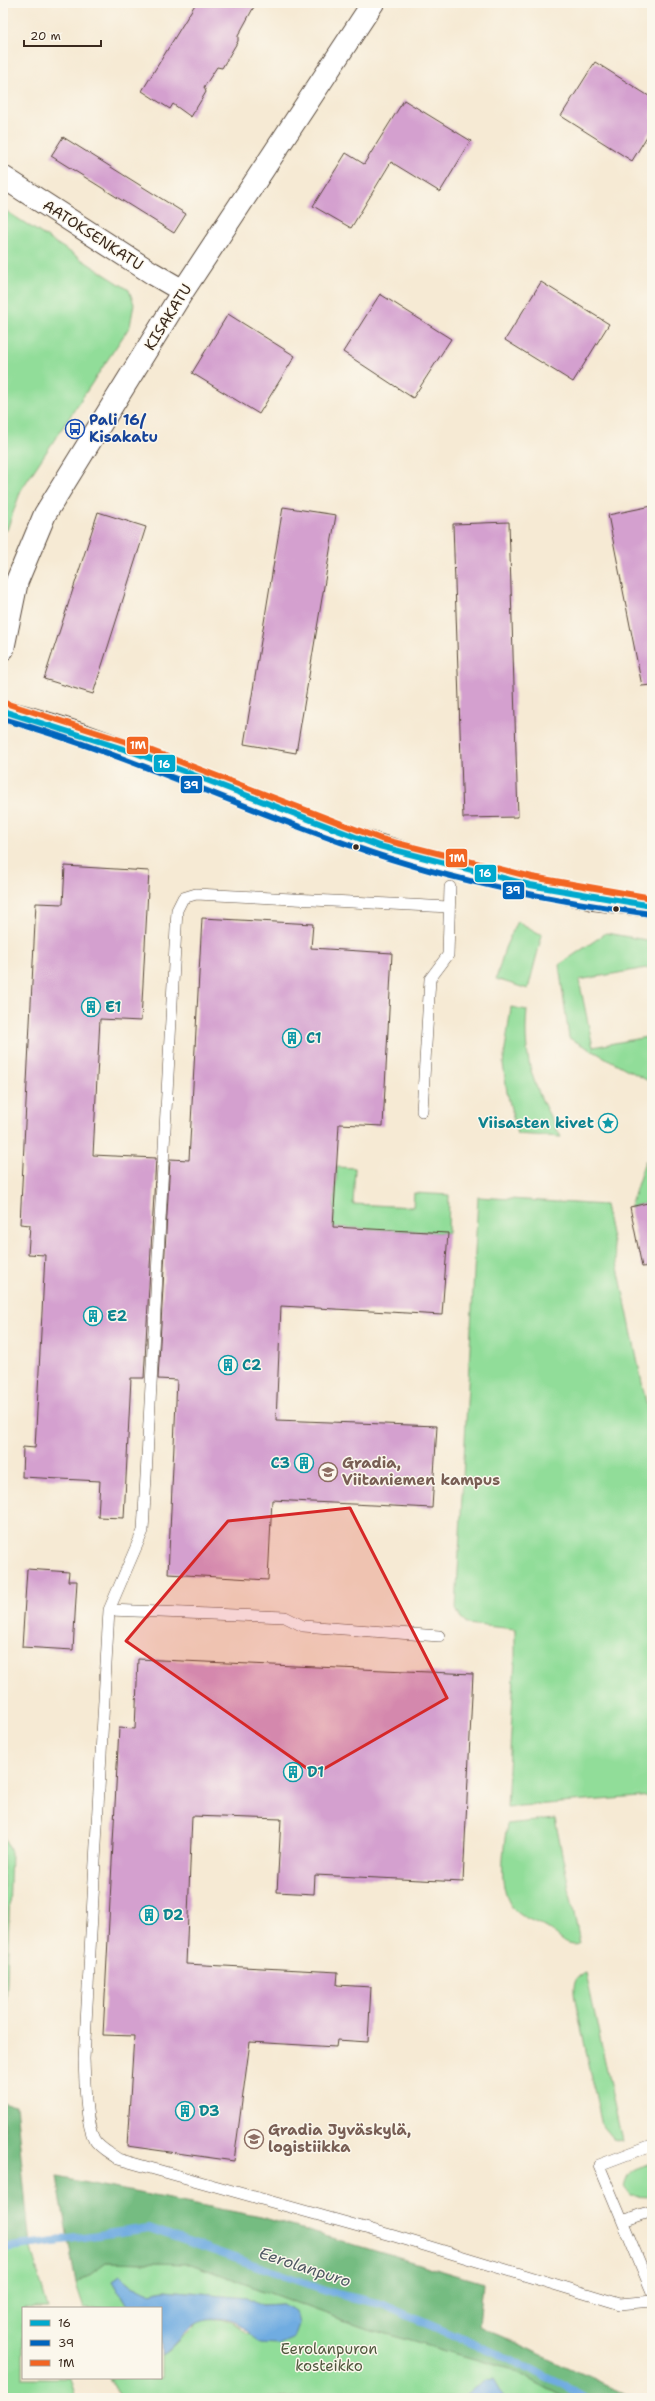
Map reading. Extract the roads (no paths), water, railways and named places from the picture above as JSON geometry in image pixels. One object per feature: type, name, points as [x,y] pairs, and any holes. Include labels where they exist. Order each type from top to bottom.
[{"type":"street","name":"KISAKATU","points":[[3,649],[17,580],[45,514],[183,291],[373,3]]},
{"type":"street","name":"AATOKSENKATU","points":[[3,177],[152,273],[183,291]]},
{"type":"street","points":[[3,711],[85,735],[354,838],[500,879],[594,899],[652,906]]},
{"type":"lane","points":[[422,1111],[430,979],[448,955],[450,887]]},
{"type":"lane","points":[[449,907],[196,894],[183,898],[178,910],[143,1531],[108,1610],[84,2059],[87,2100],[94,2140],[102,2148],[118,2159],[142,2167],[394,2236],[620,2304],[652,2301]]},
{"type":"lane","points":[[108,1610],[285,1617],[303,1626],[439,1636]]},
{"type":"lane","points":[[652,2145],[599,2165],[652,2292]]},
{"type":"lane","points":[[623,2221],[652,2211]]},
{"type":"water","points":[[120,2275],[133,2286],[149,2293],[165,2290],[247,2297],[262,2305],[282,2304],[296,2311],[299,2324],[294,2338],[278,2345],[259,2344],[242,2326],[234,2321],[221,2318],[202,2320],[192,2326],[174,2346],[162,2355],[162,2307],[127,2307],[112,2281]]},
{"type":"water","points":[[494,2379],[504,2396],[498,2398],[461,2398],[487,2380]]},
{"type":"waterway","name":"Eerolanpuro","points":[[3,2248],[149,2228],[337,2294],[381,2304],[511,2360],[562,2384],[585,2398]]},
{"type":"place","name":"Pali 16/ Kisakatu","points":[[75,429]]},
{"type":"place","name":"E1","points":[[91,1007]]},
{"type":"place","name":"C1","points":[[292,1038]]},
{"type":"place","name":"Viisasten kivet","points":[[608,1123]]},
{"type":"place","name":"E2","points":[[93,1316]]},
{"type":"place","name":"C2","points":[[228,1365]]},
{"type":"place","name":"C3","points":[[304,1463]]},
{"type":"place","name":"Gradia, Viitaniemen kampus","points":[[328,1472]]},
{"type":"place","name":"D1","points":[[293,1772]]},
{"type":"place","name":"D2","points":[[149,1915]]},
{"type":"place","name":"D3","points":[[185,2111]]},
{"type":"place","name":"Gradia Jyväskylä, logistiikka","points":[[254,2139]]},
{"type":"park label","name":"Eerolanpuron kosteikko","points":[[329,2358]]}]
